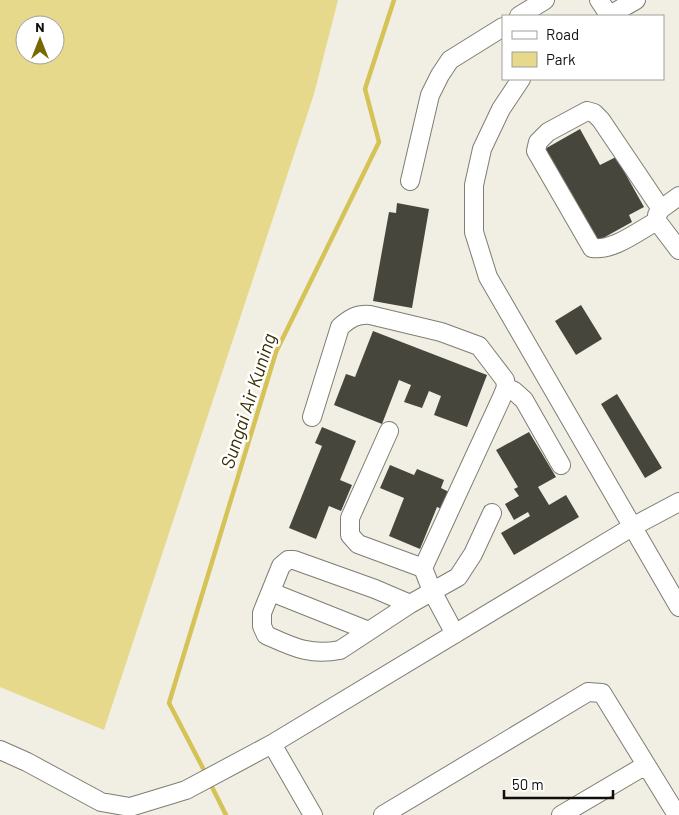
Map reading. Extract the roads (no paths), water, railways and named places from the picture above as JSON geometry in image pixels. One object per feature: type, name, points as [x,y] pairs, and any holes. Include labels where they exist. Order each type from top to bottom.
[{"type":"lane","points":[[522,15],[545,0]]},
{"type":"lane","points":[[599,0],[608,15]]},
{"type":"lane","points":[[611,15],[636,0]]},
{"type":"lane","points":[[410,181],[430,95],[440,74],[450,60],[502,28]]},
{"type":"lane","points":[[520,80],[502,109],[482,149],[474,185],[474,232],[488,277],[679,607]]},
{"type":"lane","points":[[679,196],[659,215],[615,244],[601,249],[592,248],[536,151],[538,142],[548,132],[587,111],[594,113],[601,120],[659,215],[679,250]]},
{"type":"lane","points":[[312,417],[340,327],[348,319],[361,314],[441,332],[479,346],[502,376],[506,387],[423,568],[432,591],[454,634]]},
{"type":"lane","points":[[506,387],[524,400],[561,465]]},
{"type":"lane","points":[[389,431],[350,518],[350,535],[358,544],[423,568]]},
{"type":"lane","points":[[0,750],[27,762],[101,802],[130,807],[186,790],[272,744],[632,527],[679,502]]},
{"type":"lane","points":[[410,604],[375,589],[294,560],[288,560],[280,566],[262,613],[262,626],[266,635],[300,650],[327,653],[340,650],[410,604],[454,581],[461,575],[492,513]]},
{"type":"lane","points":[[271,592],[369,631]]},
{"type":"lane","points":[[384,815],[588,692],[602,693],[677,815]]},
{"type":"lane","points":[[272,744],[313,815]]},
{"type":"lane","points":[[560,815],[646,765]]},
{"type":"waterway","name":"Sungai Air Kuning","points":[[206,774],[169,703],[276,352],[379,142],[365,89],[394,0]]},
{"type":"waterway","name":"Sungai Air Kuning","points":[[209,781],[226,815]]}]
